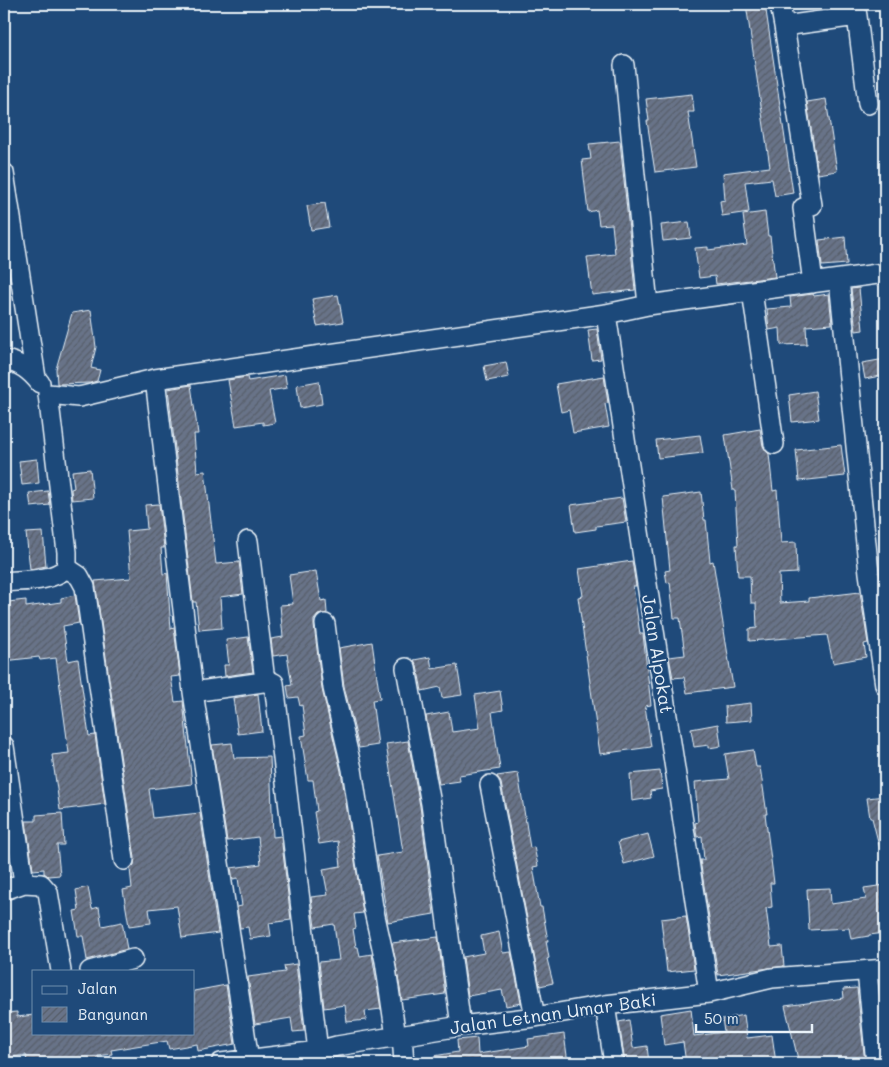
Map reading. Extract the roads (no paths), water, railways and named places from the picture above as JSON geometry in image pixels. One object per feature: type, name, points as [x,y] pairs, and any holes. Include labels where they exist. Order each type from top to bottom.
[{"type":"street","points":[[780,4],[812,205],[803,208],[813,283]]},
{"type":"street","points":[[784,26],[856,10],[868,104]]},
{"type":"street","points":[[624,65],[648,304]]},
{"type":"street","points":[[4,173],[36,378]]},
{"type":"street","points":[[48,394],[79,397],[155,380],[606,314],[648,304],[885,274]]},
{"type":"street","points":[[839,280],[869,573],[885,684]]},
{"type":"street","points":[[752,291],[774,444]]},
{"type":"street","name":"Jalan Alpokat","points":[[606,314],[709,993]]},
{"type":"street","points":[[4,360],[14,362],[36,378],[48,394],[67,552],[67,568]]},
{"type":"street","points":[[155,380],[193,692],[249,1060]]},
{"type":"street","points":[[248,541],[265,681]]},
{"type":"street","points":[[4,582],[50,577],[59,574],[67,568]]},
{"type":"street","points":[[67,568],[79,576],[85,587],[124,860]]},
{"type":"street","points":[[325,624],[333,688],[352,769],[373,907],[404,1063]]},
{"type":"street","points":[[406,668],[431,804],[460,1026]]},
{"type":"street","points":[[193,692],[265,681],[274,683],[318,1052]]},
{"type":"street","points":[[4,746],[24,883]]},
{"type":"street","points":[[490,785],[535,1017]]},
{"type":"street","points":[[4,890],[24,883],[41,884],[48,892],[61,970]]},
{"type":"street","points":[[94,970],[133,959]]},
{"type":"street","points":[[876,970],[876,1063],[885,1062]]},
{"type":"street","name":"Jalan Letnan Umar Baki","points":[[221,1063],[318,1052],[338,1055],[399,1036],[460,1026],[535,1017],[605,1005],[709,993],[772,978],[876,970]]},
{"type":"street","points":[[605,1005],[614,1063]]}]
